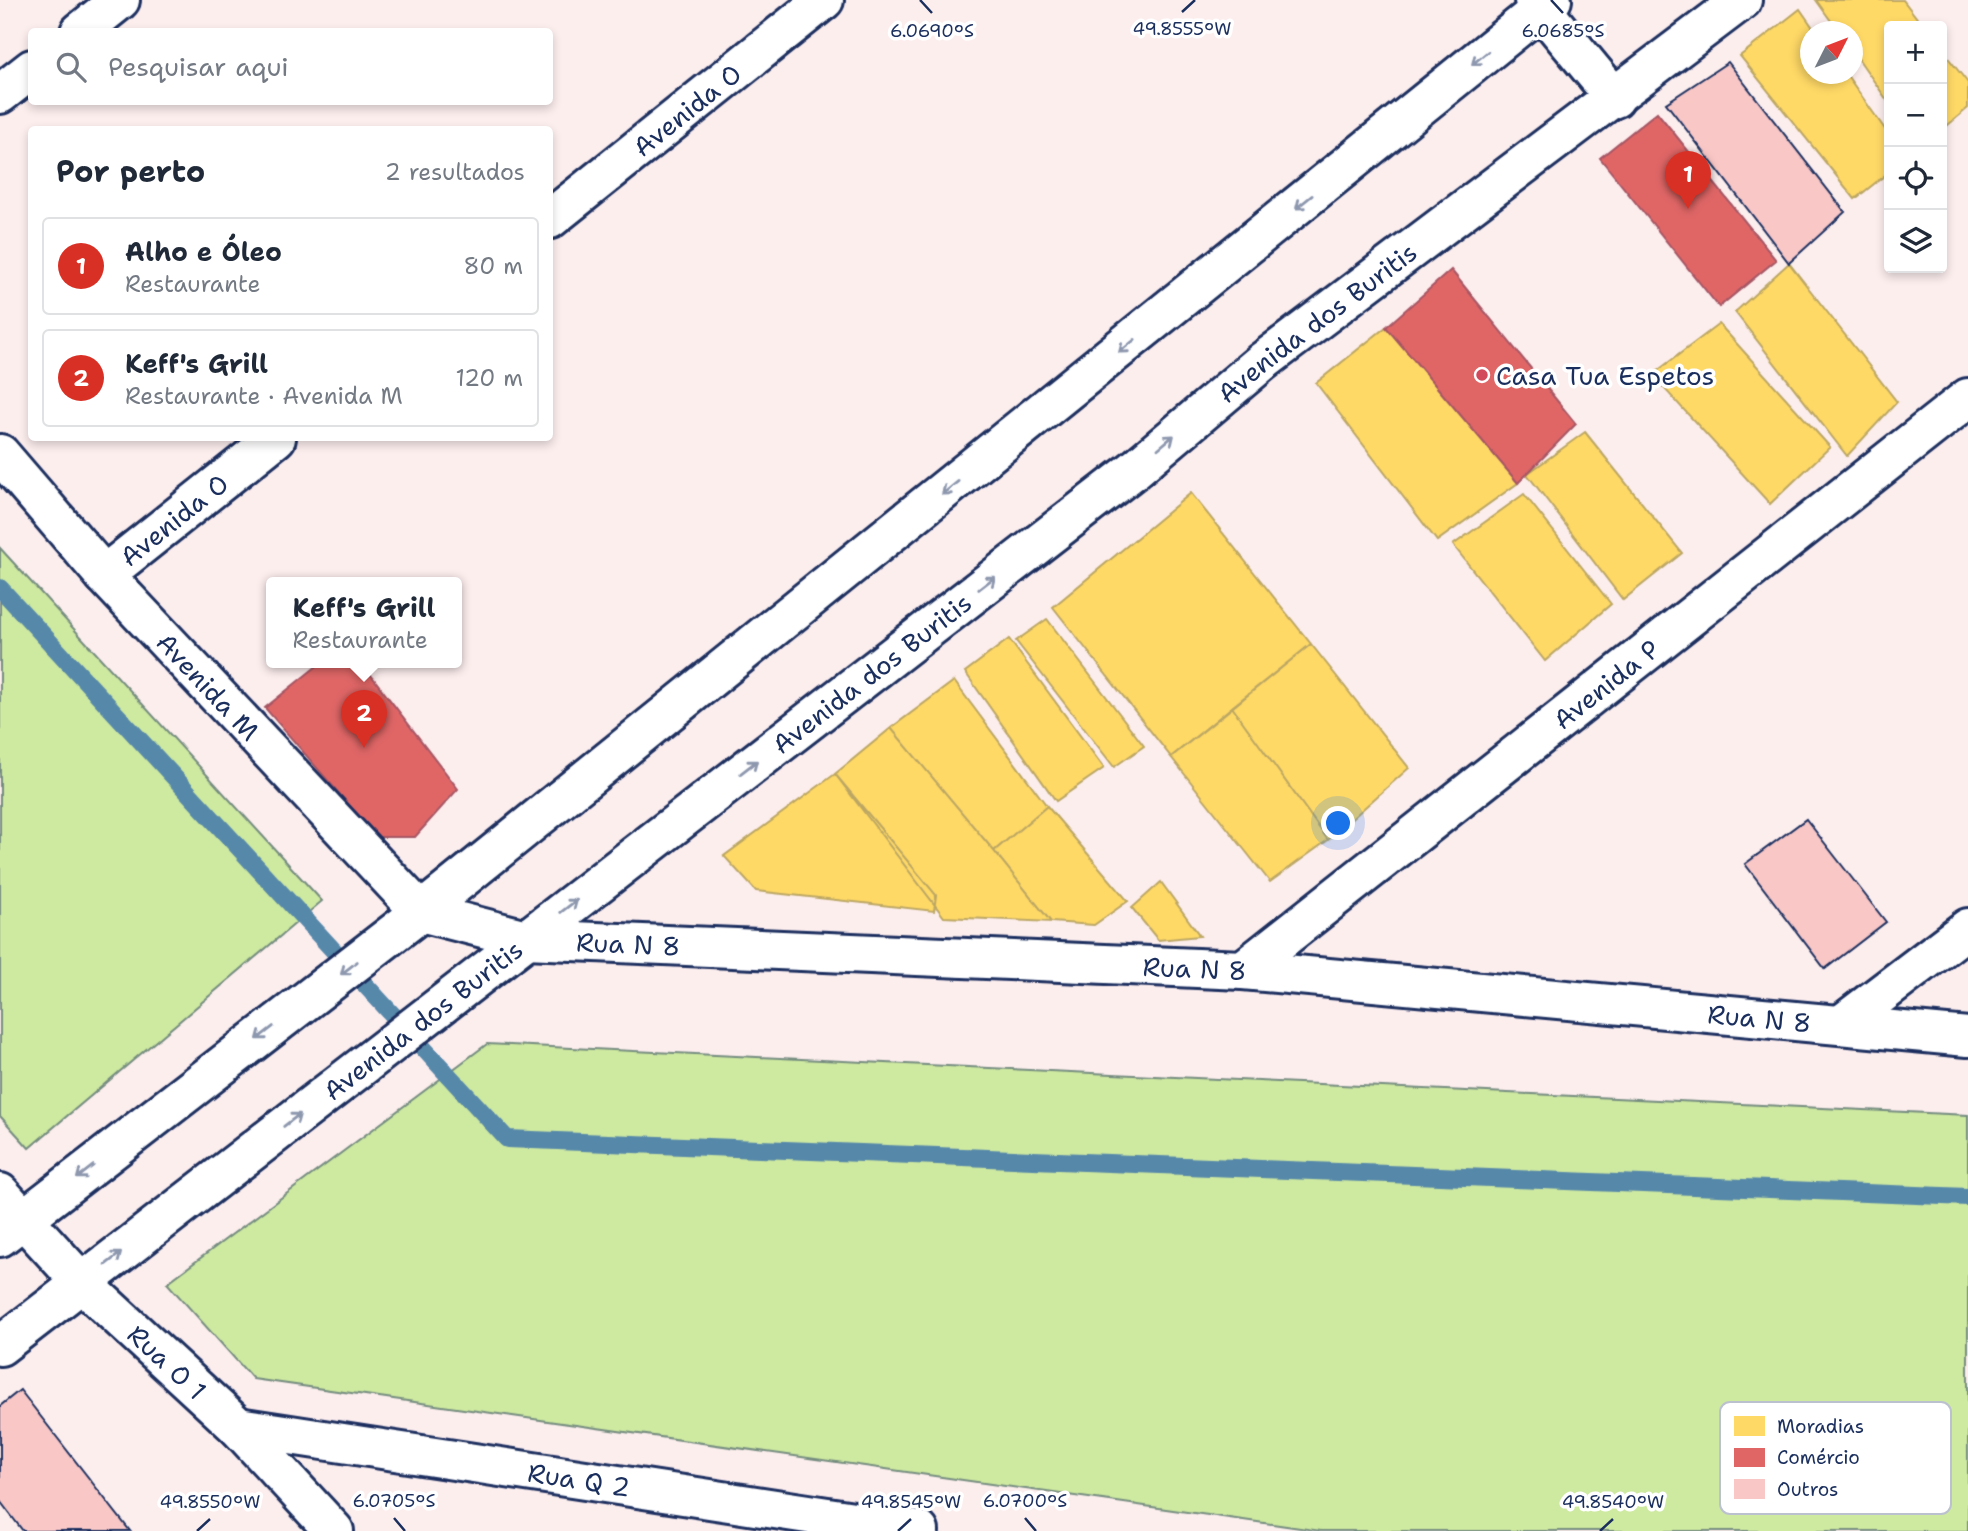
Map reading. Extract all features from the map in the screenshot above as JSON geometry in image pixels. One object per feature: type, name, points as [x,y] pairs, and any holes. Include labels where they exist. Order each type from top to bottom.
[{"type":"street","points":[[85,28],[120,0]]},
{"type":"street","name":"Avenida O","points":[[553,217],[824,0]]},
{"type":"street","name":"Avenida dos Buritis","points":[[0,1346],[1134,470],[1262,362],[1742,0]]},
{"type":"street","points":[[7,1217],[319,991],[421,912],[1115,355],[1543,3],[1615,98]]},
{"type":"street","points":[[0,94],[28,72]]},
{"type":"street","name":"Avenida P","points":[[1243,970],[1968,398]]},
{"type":"street","name":"Avenida O","points":[[104,575],[272,441]]},
{"type":"street","name":"Avenida M","points":[[0,454],[104,575],[421,912]]},
{"type":"street","name":"Rua N 8","points":[[421,912],[526,939],[1243,970],[1968,1037]]},
{"type":"street","points":[[1842,1024],[1968,928]]},
{"type":"street","name":"Rua O 1","points":[[7,1217],[238,1427],[334,1531]]},
{"type":"street","name":"Rua Q 2","points":[[238,1427],[919,1531]]},
{"type":"green space","points":[[0,548],[322,901],[29,1148],[0,1116]]},
{"type":"green space","points":[[487,1044],[1968,1115],[1968,1531],[1321,1531],[253,1379],[167,1283]]},
{"type":"building: Moradias","points":[[1816,0],[1903,0],[1919,21],[1884,21],[1884,96],[1863,65],[1863,21],[1831,21]]},
{"type":"building: Moradias","points":[[1800,9],[1808,21],[1800,21],[1800,84],[1853,84],[1884,128],[1884,176],[1855,199],[1740,56]]},
{"type":"building: Moradias","points":[[1947,56],[1968,83],[1968,108],[1947,126]]},
{"type":"building: Moradias","points":[[1789,263],[1897,402],[1847,456],[1735,312]]},
{"type":"building: Moradias","points":[[1719,324],[1830,447],[1770,504],[1652,375]]},
{"type":"building: Moradias","points":[[1386,327],[1518,483],[1437,541],[1316,383]]},
{"type":"building: Moradias","points":[[1585,432],[1682,553],[1623,600],[1527,474]]},
{"type":"building: Moradias","points":[[1191,493],[1311,644],[1171,757],[1053,607]]},
{"type":"building: Moradias","points":[[1524,494],[1611,604],[1545,661],[1453,545]]},
{"type":"building: Moradias","points":[[1047,619],[1144,746],[1114,767],[1016,641]]},
{"type":"building: Moradias","points":[[1009,639],[1104,768],[1056,801],[965,672]]},
{"type":"building: Moradias","points":[[1311,644],[1409,768],[1328,840],[1232,707]]},
{"type":"building: Moradias","points":[[954,681],[1047,806],[994,851],[891,728]]},
{"type":"building: Moradias","points":[[1232,707],[1328,840],[1270,882],[1171,757]]},
{"type":"building: Moradias","points":[[891,728],[1051,922],[944,917],[835,774]]},
{"type":"building: Moradias","points":[[835,774],[936,895],[934,911],[756,891],[724,856]]},
{"type":"building: Moradias","points":[[1047,806],[1128,901],[1094,925],[1051,922],[994,851]]},
{"type":"building: Moradias","points":[[1161,882],[1200,936],[1158,940],[1132,908]]},
{"type":"building: Comércio","points":[[1657,112],[1776,260],[1719,307],[1600,158]]},
{"type":"building: Comércio","name":"Casa Tua Espetos","points":[[1451,270],[1576,424],[1518,483],[1386,327]]},
{"type":"building: Comércio","points":[[315,668],[366,668],[458,789],[415,837],[377,837],[265,708]]},
{"type":"building: Outros","points":[[1728,62],[1845,212],[1789,263],[1666,103]]},
{"type":"building: Outros","points":[[1806,819],[1886,922],[1825,969],[1745,864]]},
{"type":"building: Outros","points":[[20,1390],[130,1531],[23,1531],[0,1501],[0,1406]]},
{"type":"waterway","points":[[0,588],[507,1139],[1968,1197]]},
{"type":"place","name":"Alho e Óleo","points":[[1688,209]]},
{"type":"place","name":"Casa Tua Espetos","points":[[1482,375]]},
{"type":"place","name":"Keff's Grill","points":[[364,748]]}]
